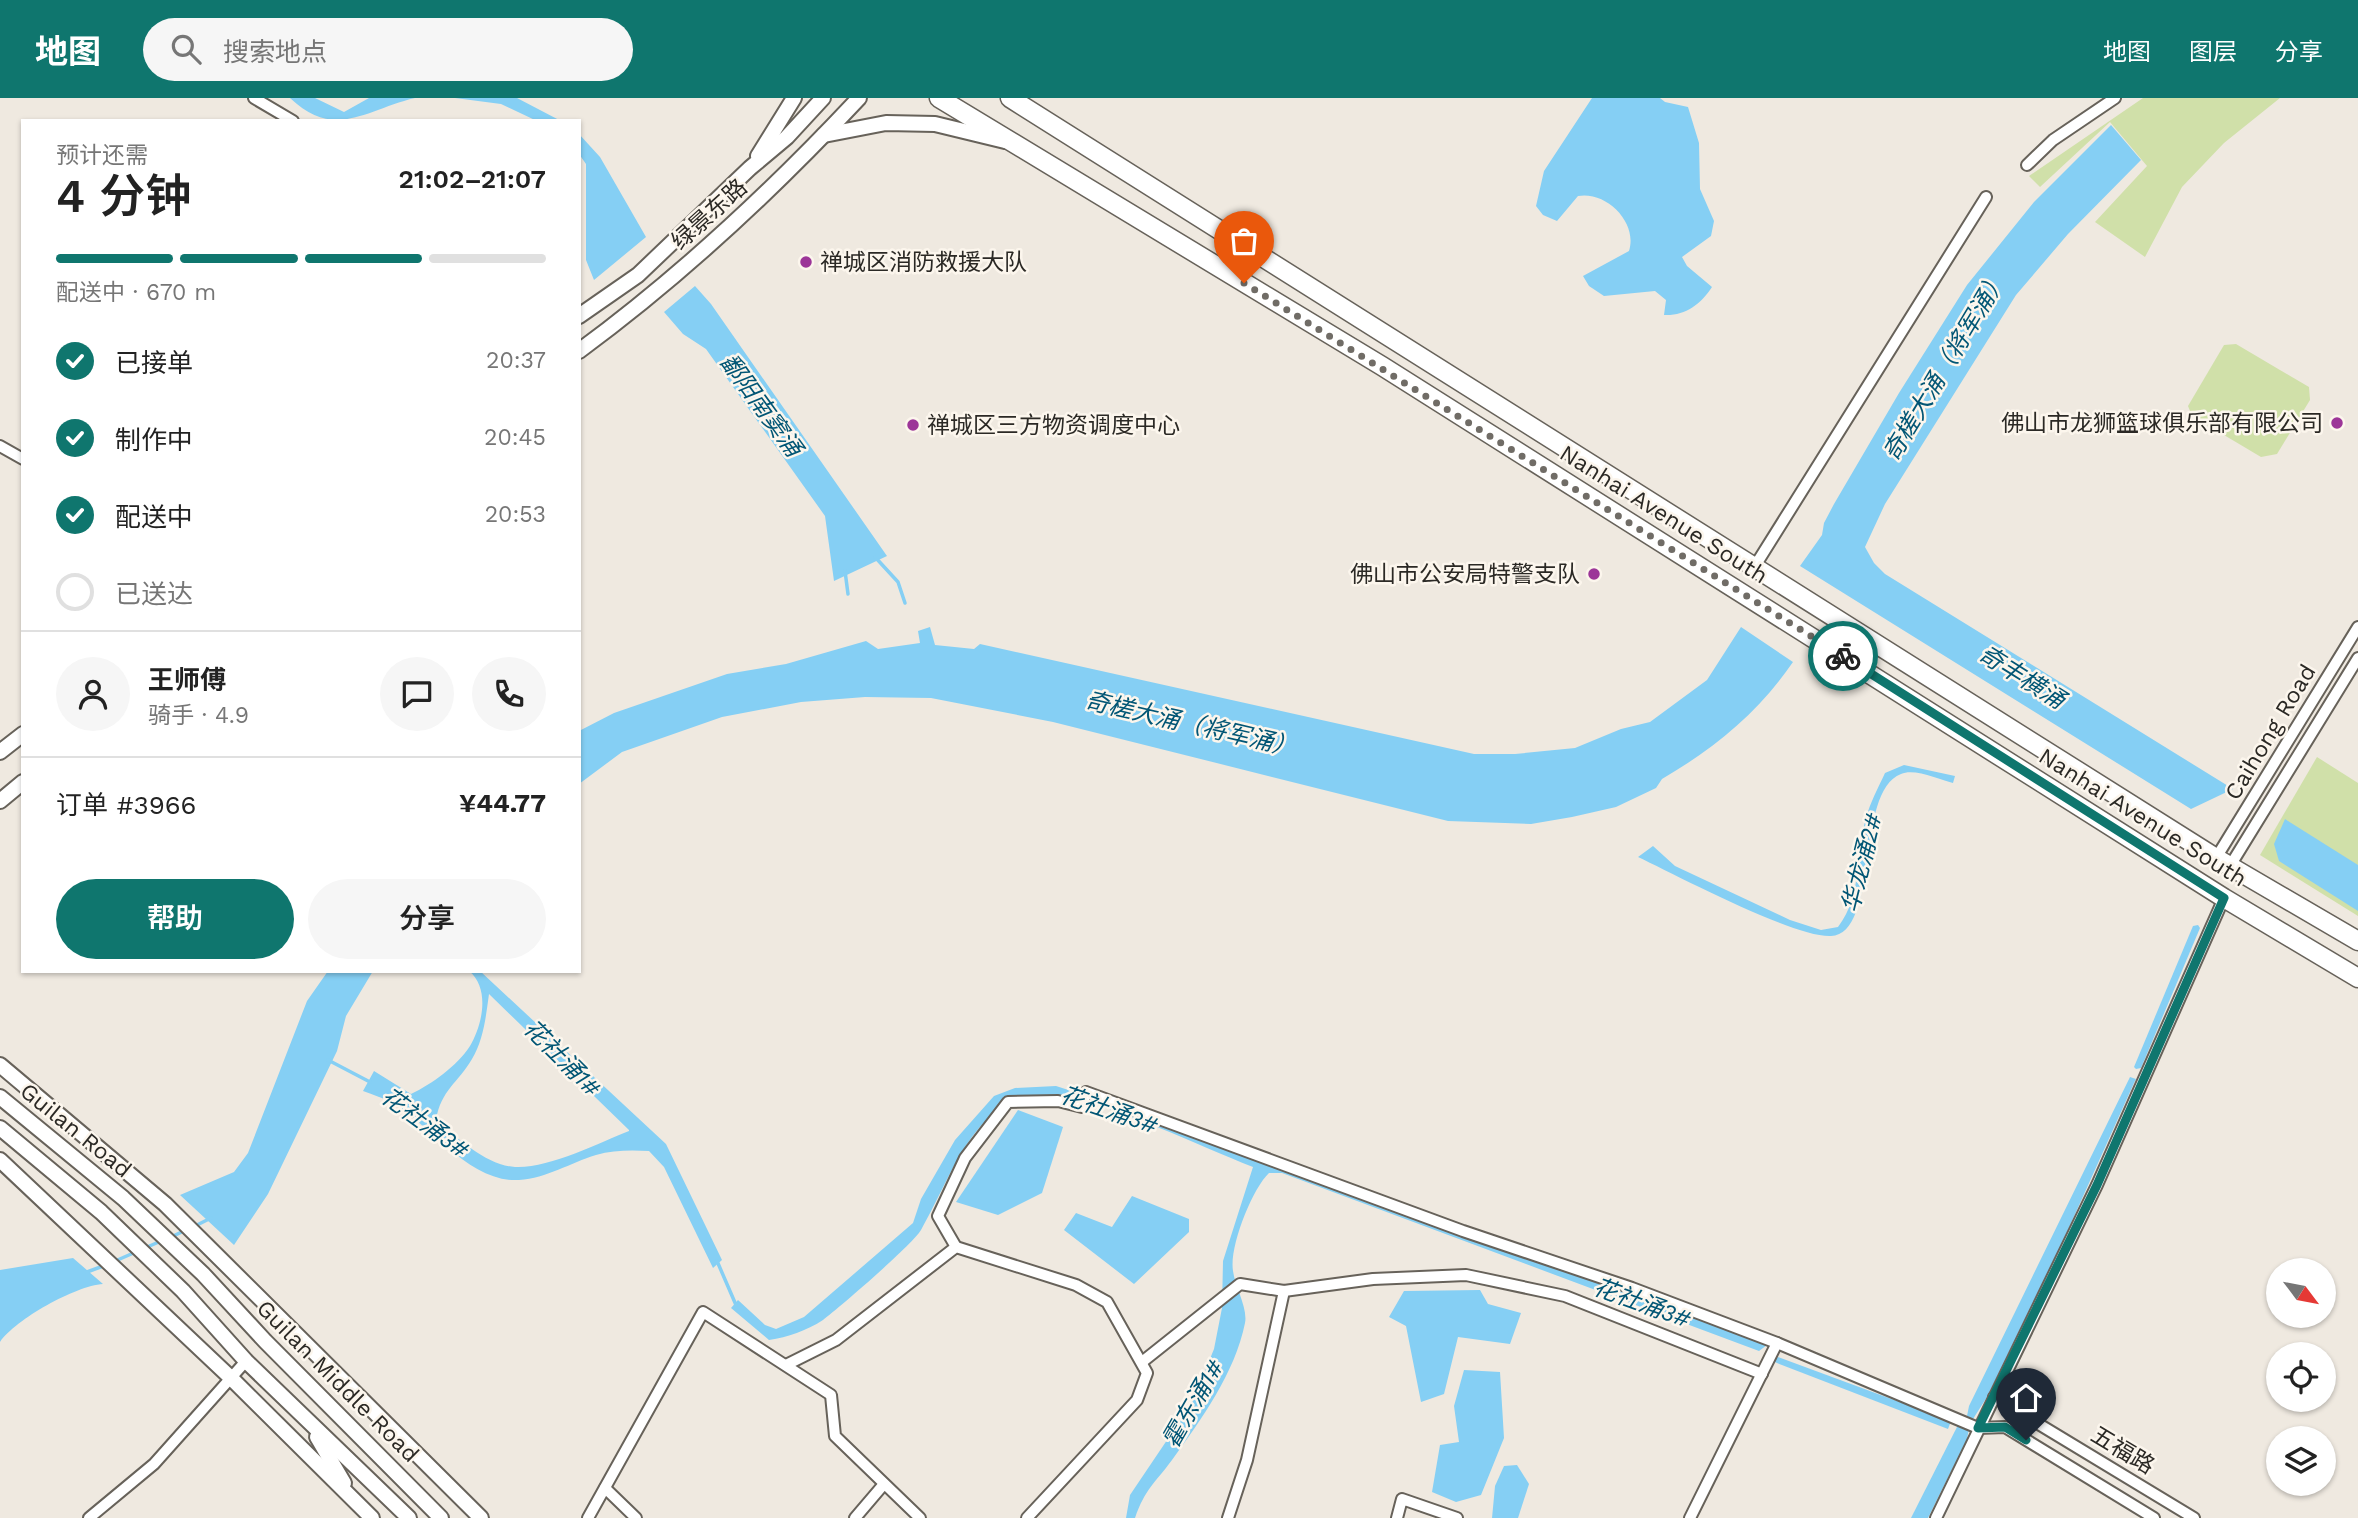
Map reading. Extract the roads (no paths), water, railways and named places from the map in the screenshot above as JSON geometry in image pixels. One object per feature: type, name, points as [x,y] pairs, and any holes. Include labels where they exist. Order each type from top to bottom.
[{"type":"highway","name":"Nanhai Avenue South","points":[[939,98],[1382,366],[2224,898],[2358,978]]},
{"type":"highway","name":"Nanhai Avenue South","points":[[1010,98],[2223,862],[2358,941]]},
{"type":"main road","points":[[750,168],[794,98]]},
{"type":"main road","name":"绿景东路","points":[[581,315],[638,275],[750,168],[787,137],[823,98]]},
{"type":"main road","name":"绿景东路","points":[[581,350],[648,300],[791,170],[859,98]]},
{"type":"main road","points":[[824,135],[886,122],[934,124],[1013,143]]},
{"type":"main road","points":[[0,752],[21,736]]},
{"type":"main road","points":[[0,801],[21,784]]},
{"type":"main road","points":[[0,1065],[165,1204],[226,1261],[481,1518]]},
{"type":"main road","name":"Guilan Road","points":[[0,1097],[123,1198],[204,1274]]},
{"type":"main road","name":"Guilan Road","points":[[0,1128],[101,1212],[183,1291]]},
{"type":"main road","points":[[0,1160],[232,1378],[372,1518]]},
{"type":"main road","name":"Guilan Middle Road","points":[[204,1274],[265,1341],[442,1518]]},
{"type":"main road","name":"Guilan Middle Road","points":[[183,1291],[246,1361],[409,1518]]},
{"type":"main road","points":[[298,1410],[354,1501]]},
{"type":"street","points":[[254,98],[290,119]]},
{"type":"street","points":[[2027,165],[2053,140],[2115,98]]},
{"type":"street","points":[[1755,566],[1986,197]]},
{"type":"street","points":[[0,446],[21,458]]},
{"type":"street","name":"Caihong Road","points":[[2223,862],[2230,838],[2358,627]]},
{"type":"street","name":"Caihong Road","points":[[2223,862],[2244,846],[2358,658]]},
{"type":"street","points":[[1936,1518],[2097,1185],[2224,898]]},
{"type":"street","name":"五福路","points":[[956,1247],[938,1216],[965,1158],[1008,1102],[1058,1101],[1082,1107],[1084,1098],[1167,1120],[1463,1231],[1632,1288],[1773,1351],[1978,1428],[2005,1427],[2154,1518]]},
{"type":"street","points":[[786,1365],[836,1340],[956,1247],[1076,1285],[1107,1302],[1147,1373],[1137,1400],[1027,1518]]},
{"type":"street","points":[[1142,1362],[1240,1284],[1284,1291],[1373,1279],[1466,1275],[1565,1296],[1762,1374]]},
{"type":"street","points":[[1228,1518],[1247,1460],[1284,1291]]},
{"type":"street","points":[[588,1518],[703,1312],[831,1395],[835,1436],[920,1518]]},
{"type":"street","points":[[1690,1518],[1773,1351]]},
{"type":"street","points":[[89,1518],[154,1464],[246,1361]]},
{"type":"street","name":"五福路","points":[[1994,1397],[2194,1518]]},
{"type":"street","points":[[855,1518],[884,1484]]},
{"type":"street","points":[[605,1488],[636,1518]]},
{"type":"street","points":[[1397,1518],[1402,1499],[1457,1518]]},
{"type":"water","points":[[290,98],[315,98],[344,112],[369,98],[415,98],[344,119],[322,118],[306,111]]},
{"type":"water","points":[[455,98],[517,98],[557,119],[533,119],[501,104]]},
{"type":"water","points":[[1592,98],[1660,98],[1665,102],[1688,107],[1699,143],[1700,189],[1714,221],[1711,236],[1682,257],[1687,266],[1712,287],[1697,304],[1679,314],[1664,315],[1666,300],[1655,291],[1604,296],[1589,286],[1583,276],[1629,251],[1629,230],[1618,211],[1609,204],[1589,196],[1578,196],[1557,221],[1543,215],[1536,206],[1544,171]]},
{"type":"water","name":"奇丰横涌","points":[[2111,125],[2141,160],[2068,234],[2016,295],[1885,504],[1865,547],[1874,563],[1885,574],[2233,789],[2191,809],[1800,566],[1822,535],[1824,523],[1834,504],[1899,393],[1967,285],[2034,202]]},
{"type":"water","points":[[581,136],[600,157],[646,237],[594,280],[586,260],[586,164],[581,157]]},
{"type":"water","points":[[695,286],[711,304],[887,556],[834,581],[825,516],[706,349],[683,334],[664,312]]},
{"type":"water","points":[[930,627],[935,645],[974,649],[980,644],[1474,754],[1515,754],[1575,748],[1621,729],[1650,722],[1707,680],[1741,627],[1793,662],[1765,697],[1734,728],[1700,755],[1662,779],[1656,788],[1616,807],[1531,824],[1448,821],[1053,722],[931,698],[865,697],[801,702],[722,717],[622,752],[581,783],[581,730],[614,713],[727,674],[786,664],[866,641],[878,649],[920,643],[918,631]]},
{"type":"water","name":"华龙涌2#","points":[[1904,765],[1955,776],[1953,783],[1920,773],[1907,773],[1901,774],[1887,786],[1877,807],[1856,912],[1846,929],[1831,936],[1814,934],[1764,917],[1638,857],[1653,846],[1675,866],[1790,920],[1821,930],[1838,927],[1846,914],[1855,888],[1863,832],[1872,801],[1885,773]]},
{"type":"water","points":[[2285,819],[2358,865],[2358,911],[2279,861],[2274,844]]},
{"type":"water","points":[[2198,925],[2200,928],[2141,1068],[2136,1069],[2134,1067],[2193,926]]},
{"type":"water","points":[[327,973],[372,973],[346,1016],[337,1051],[268,1194],[234,1245],[180,1195],[234,1172],[248,1153],[307,1001]]},
{"type":"water","name":"花社涌1#","points":[[471,973],[482,973],[666,1144],[722,1260],[713,1268],[664,1167],[649,1151],[609,1152],[539,1176],[519,1180],[501,1178],[468,1163],[393,1103],[363,1091],[374,1071],[411,1094],[435,1080],[458,1061],[475,1037],[481,1017],[480,987]],"holes":[[[489,994],[629,1131],[557,1160],[528,1167],[515,1167],[484,1157],[440,1124],[436,1120],[442,1101],[467,1067],[479,1043]]]},
{"type":"water","points":[[2130,1077],[2136,1079],[2058,1252],[1987,1397],[1973,1419],[1967,1416],[1969,1406]]},
{"type":"water","name":"霍东涌1#","points":[[1056,1086],[1174,1124],[1767,1345],[1759,1351],[1282,1173],[1269,1173],[1249,1205],[1235,1248],[1233,1271],[1243,1304],[1245,1323],[1233,1360],[1205,1412],[1147,1493],[1135,1518],[1126,1518],[1130,1495],[1192,1403],[1214,1349],[1222,1308],[1223,1261],[1253,1167],[1109,1109],[1063,1097],[1034,1096],[1010,1103],[989,1117],[958,1159],[921,1230],[875,1276],[823,1320],[797,1333],[769,1340],[731,1308],[738,1300],[765,1325],[776,1329],[804,1317],[913,1223],[921,1199],[955,1140],[994,1096],[1015,1088]]},
{"type":"water","points":[[1018,1110],[1063,1127],[1042,1193],[998,1215],[956,1202]]},
{"type":"water","points":[[1132,1196],[1189,1219],[1189,1232],[1134,1284],[1064,1230],[1076,1213],[1112,1227]]},
{"type":"water","points":[[73,1258],[103,1284],[77,1291],[47,1305],[19,1324],[0,1342],[0,1270]]},
{"type":"water","points":[[1480,1290],[1488,1304],[1521,1313],[1510,1344],[1458,1337],[1444,1394],[1421,1402],[1406,1326],[1389,1317],[1404,1291]]},
{"type":"water","points":[[1778,1357],[1951,1421],[1948,1429],[1773,1361]]},
{"type":"water","points":[[1464,1370],[1500,1372],[1504,1438],[1481,1495],[1456,1502],[1432,1492],[1440,1445],[1459,1442],[1454,1406]]},
{"type":"water","points":[[1958,1425],[1969,1429],[1967,1439],[1928,1518],[1911,1518]]},
{"type":"water","points":[[1517,1465],[1529,1484],[1518,1518],[1492,1518],[1495,1486],[1504,1466]]},
{"type":"waterway","name":"鄱阳南窦涌","points":[[875,557],[898,582],[905,603]]},
{"type":"waterway","name":"鄱阳南窦涌","points":[[845,571],[848,594]]},
{"type":"waterway","name":"花社涌3#","points":[[328,1060],[370,1082]]},
{"type":"waterway","name":"奇槎大涌（将军涌）","points":[[193,1227],[211,1218]]},
{"type":"waterway","name":"奇槎大涌（将军涌）","points":[[171,1237],[186,1230]]},
{"type":"waterway","name":"奇槎大涌（将军涌）","points":[[145,1248],[161,1241]]},
{"type":"waterway","name":"奇槎大涌（将军涌）","points":[[113,1262],[138,1251]]},
{"type":"waterway","name":"花社涌3#","points":[[717,1261],[736,1305]]},
{"type":"waterway","name":"奇槎大涌（将军涌）","points":[[87,1272],[106,1265]]},
{"type":"place","name":"禅城区消防救援大队","points":[[806,262]]},
{"type":"place","name":"佛山市龙狮篮球俱乐部有限公司","points":[[2337,423]]},
{"type":"place","name":"禅城区三方物资调度中心","points":[[913,425]]},
{"type":"place","name":"佛山市公安局特警支队","points":[[1594,574]]}]
